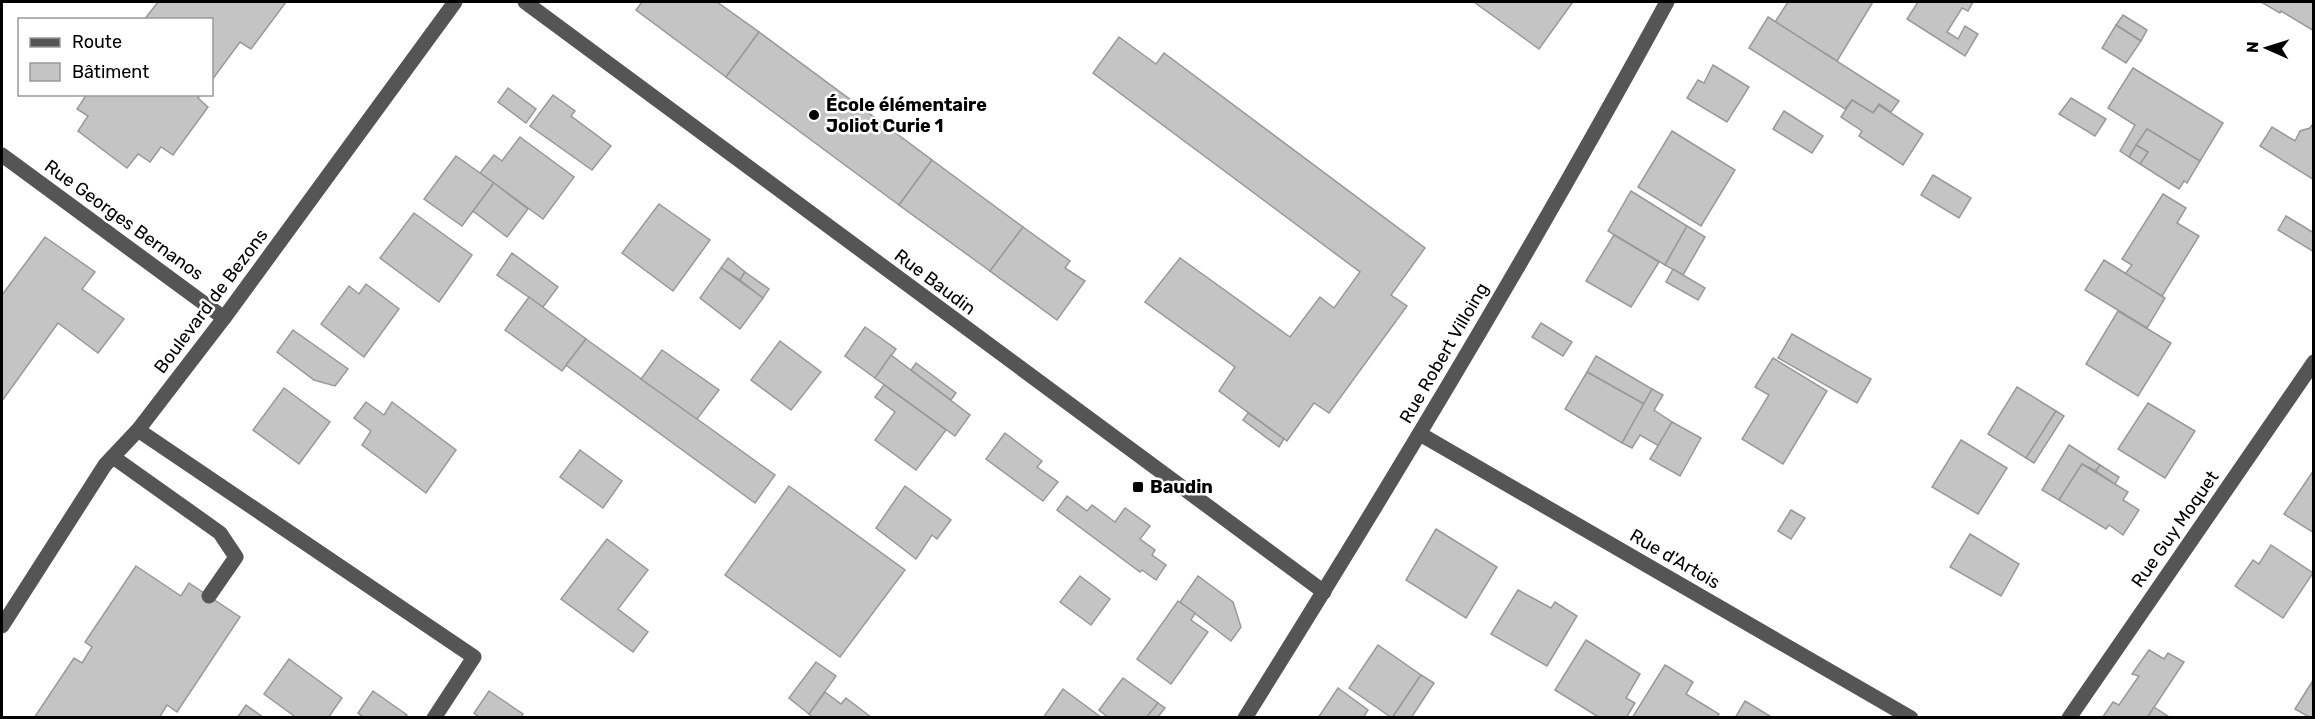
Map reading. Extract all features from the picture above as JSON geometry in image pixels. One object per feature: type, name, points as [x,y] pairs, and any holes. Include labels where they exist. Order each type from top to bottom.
[{"type":"street","name":"Boulevard de Bezons","points":[[2,626],[113,457],[138,430],[224,318],[455,2]]},
{"type":"street","name":"Rue Baudin","points":[[525,2],[1324,592]]},
{"type":"street","name":"Rue Robert Villoing","points":[[1245,717],[1420,434],[1608,111],[1667,2]]},
{"type":"street","name":"Rue Georges Bernanos","points":[[2,155],[224,318]]},
{"type":"street","name":"Rue Guy Moquet","points":[[2069,717],[2313,362]]},
{"type":"street","points":[[138,430],[474,657],[434,717]]},
{"type":"street","name":"Rue d'Artois","points":[[1420,434],[1911,717]]},
{"type":"street","points":[[113,457],[220,533],[236,557],[209,596]]},
{"type":"building","points":[[158,2],[286,2],[251,49],[240,42],[213,79],[213,18],[146,18]]},
{"type":"building","points":[[642,2],[717,2],[759,32],[726,77],[636,10]]},
{"type":"building","points":[[1474,2],[1570,2],[1572,3],[1539,49]]},
{"type":"building","points":[[1788,2],[1873,2],[1837,61],[1775,22]]},
{"type":"building","points":[[1918,2],[1973,2],[1968,11],[1962,8],[1947,32],[1958,39],[1965,26],[1978,34],[1965,56],[1907,19]]},
{"type":"building","points":[[2261,2],[2314,2],[2314,31],[2281,11],[2280,13]]},
{"type":"building","points":[[2123,15],[2147,30],[2141,41],[2116,25]]},
{"type":"building","points":[[1768,17],[1899,101],[1891,112],[1879,104],[1873,113],[1852,100],[1845,109],[1749,48]]},
{"type":"building","points":[[2116,25],[2141,41],[2126,63],[2102,48]]},
{"type":"building","points":[[759,32],[932,160],[899,205],[726,77]]},
{"type":"building","points":[[1119,37],[1156,64],[1164,53],[1425,248],[1391,295],[1407,306],[1329,413],[1314,403],[1287,441],[1219,391],[1235,367],[1145,302],[1180,258],[1290,337],[1320,297],[1334,308],[1360,272],[1093,73]]},
{"type":"building","points":[[1713,65],[1749,87],[1727,122],[1687,98],[1698,80],[1704,83]]},
{"type":"building","points":[[2133,68],[2223,123],[2200,161],[2147,129],[2129,157],[2120,151],[2135,125],[2108,108]]},
{"type":"building","points":[[508,88],[536,109],[526,123],[498,102]]},
{"type":"building","points":[[553,95],[575,111],[571,116],[611,146],[592,170],[530,126]]},
{"type":"building","points":[[86,96],[200,96],[198,98],[208,107],[173,155],[161,147],[150,162],[138,154],[127,168],[78,131],[88,116],[77,109]]},
{"type":"building","points":[[2071,98],[2106,119],[2095,136],[2059,114]]},
{"type":"building","points":[[1852,100],[1873,113],[1879,105],[1923,134],[1903,165],[1859,136],[1862,131],[1841,117]]},
{"type":"building","points":[[1784,111],[1823,136],[1812,153],[1773,129]]},
{"type":"building","points":[[2314,122],[2314,180],[2260,146],[2272,127],[2295,141],[2300,131],[2310,128]]},
{"type":"building","points":[[2147,129],[2200,161],[2187,183],[2184,181],[2179,189],[2140,164],[2148,152],[2136,145]]},
{"type":"building","points":[[1672,131],[1735,170],[1701,226],[1638,187]]},
{"type":"building","points":[[520,137],[574,177],[543,219],[480,173],[494,155],[502,161]]},
{"type":"building","points":[[2136,145],[2148,152],[2140,164],[2129,157]]},
{"type":"building","points":[[456,156],[494,183],[462,226],[424,199]]},
{"type":"building","points":[[932,160],[1023,227],[990,271],[899,205]]},
{"type":"building","points":[[1933,175],[1971,198],[1959,218],[1921,195]]},
{"type":"building","points":[[494,183],[528,209],[507,237],[473,211]]},
{"type":"building","points":[[1631,191],[1687,226],[1665,265],[1608,231]]},
{"type":"building","points":[[2163,194],[2186,208],[2177,223],[2199,236],[2162,296],[2125,274],[2132,265],[2122,259]]},
{"type":"building","points":[[659,204],[710,240],[673,291],[622,253]]},
{"type":"building","points":[[414,213],[472,255],[439,302],[380,258]]},
{"type":"building","points":[[2286,216],[2314,233],[2314,252],[2278,230]]},
{"type":"building","points":[[1687,226],[1705,237],[1683,275],[1665,265]]},
{"type":"building","points":[[1023,227],[1070,261],[1065,268],[1085,281],[1057,320],[990,271]]},
{"type":"building","points":[[1614,235],[1659,262],[1631,307],[1586,281]]},
{"type":"building","points":[[45,237],[95,272],[82,289],[124,319],[98,353],[58,323],[2,401],[2,295]]},
{"type":"building","points":[[512,253],[558,287],[543,307],[497,275]]},
{"type":"building","points":[[728,258],[745,272],[740,280],[721,268]]},
{"type":"building","points":[[2104,260],[2165,298],[2147,328],[2085,290]]},
{"type":"building","points":[[721,268],[763,298],[740,329],[700,298]]},
{"type":"building","points":[[1673,269],[1705,288],[1698,300],[1666,282]]},
{"type":"building","points":[[745,272],[769,289],[763,298],[740,280]]},
{"type":"building","points":[[366,284],[399,309],[364,357],[321,324],[349,286],[359,294]]},
{"type":"building","points":[[529,297],[586,339],[562,371],[505,330]]},
{"type":"building","points":[[2118,311],[2171,343],[2138,396],[2086,364]]},
{"type":"building","points":[[1541,323],[1572,342],[1563,356],[1532,337]]},
{"type":"building","points":[[865,327],[896,349],[875,378],[845,356]]},
{"type":"building","points":[[293,330],[348,369],[335,386],[314,380],[277,352]]},
{"type":"building","points":[[1792,334],[1871,379],[1857,403],[1778,358]]},
{"type":"building","points":[[586,339],[775,475],[755,503],[566,365]]},
{"type":"building","points":[[780,341],[821,372],[791,410],[751,380]]},
{"type":"building","points":[[662,350],[719,390],[697,419],[641,379]]},
{"type":"building","points":[[891,355],[970,415],[955,436],[875,378]]},
{"type":"building","points":[[1596,356],[1652,389],[1644,404],[1587,372]]},
{"type":"building","points":[[1773,358],[1827,391],[1783,464],[1742,439],[1769,395],[1755,387]]},
{"type":"building","points":[[916,363],[956,393],[951,400],[911,370]]},
{"type":"building","points":[[1587,372],[1644,404],[1622,443],[1565,409]]},
{"type":"building","points":[[884,385],[946,430],[916,470],[875,440],[895,412],[875,397]]},
{"type":"building","points":[[2017,387],[2056,411],[2026,458],[1988,434]]},
{"type":"building","points":[[284,388],[330,422],[299,464],[253,430]]},
{"type":"building","points":[[1652,389],[1663,395],[1654,410],[1672,422],[1659,446],[1640,435],[1632,448],[1622,443]]},
{"type":"building","points":[[366,402],[384,415],[392,402],[456,450],[426,493],[362,445],[371,431],[354,418]]},
{"type":"building","points":[[2148,403],[2195,431],[2165,478],[2118,449]]},
{"type":"building","points":[[2056,411],[2064,416],[2034,463],[2026,458]]},
{"type":"building","points":[[1248,413],[1284,439],[1279,447],[1243,420]]},
{"type":"building","points":[[1672,422],[1701,438],[1680,476],[1650,459]]},
{"type":"building","points":[[1005,433],[1042,461],[1037,467],[1058,482],[1043,501],[986,459]]},
{"type":"building","points":[[1961,440],[2007,468],[1978,514],[1932,487]]},
{"type":"building","points":[[2069,445],[2100,465],[2096,471],[2082,464],[2059,500],[2042,490]]},
{"type":"building","points":[[580,450],[622,481],[603,508],[560,477]]},
{"type":"building","points":[[2082,464],[2128,492],[2123,500],[2139,510],[2123,535],[2109,525],[2106,529],[2059,500]]},
{"type":"building","points":[[2100,465],[2119,477],[2115,484],[2096,471]]},
{"type":"building","points":[[2314,470],[2314,533],[2284,514]]},
{"type":"building","points":[[789,486],[905,570],[840,657],[725,575]]},
{"type":"building","points":[[905,486],[951,520],[937,539],[932,535],[916,559],[876,528]]},
{"type":"building","points":[[1067,496],[1087,511],[1092,505],[1115,522],[1125,508],[1150,526],[1140,539],[1155,550],[1152,555],[1166,565],[1156,580],[1142,570],[1140,572],[1057,510]]},
{"type":"building","points":[[1791,510],[1805,518],[1791,539],[1778,531]]},
{"type":"building","points":[[1436,529],[1497,567],[1466,618],[1406,580]]},
{"type":"building","points":[[1970,534],[2019,564],[2001,596],[1950,567]]},
{"type":"building","points":[[607,539],[648,570],[618,609],[648,632],[633,652],[561,599]]},
{"type":"building","points":[[2271,545],[2313,573],[2283,618],[2235,586],[2253,560],[2259,564]]},
{"type":"building","points":[[136,566],[181,596],[189,583],[240,617],[177,712],[167,705],[159,718],[34,718],[74,658],[82,663],[92,647],[85,642]]},
{"type":"building","points":[[1080,576],[1110,599],[1091,625],[1060,602]]},
{"type":"building","points":[[1198,576],[1233,602],[1241,627],[1231,641],[1180,602]]},
{"type":"building","points":[[1518,590],[1551,608],[1555,602],[1577,616],[1547,666],[1491,634]]},
{"type":"building","points":[[1178,601],[1195,613],[1191,620],[1208,632],[1171,684],[1137,659]]},
{"type":"building","points":[[1586,640],[1640,674],[1626,698],[1635,703],[1626,718],[1600,718],[1555,690]]},
{"type":"building","points":[[1378,645],[1421,675],[1392,718],[1349,688]]},
{"type":"building","points":[[2149,650],[2164,659],[2168,653],[2184,662],[2147,718],[2102,718],[2113,702],[2119,705],[2139,676],[2132,674]]},
{"type":"building","points":[[289,659],[342,698],[328,718],[297,718],[264,694]]},
{"type":"building","points":[[816,662],[836,676],[809,714],[789,698]]},
{"type":"building","points":[[1665,665],[1693,682],[1686,694],[1719,714],[1717,718],[1632,718]]},
{"type":"building","points":[[1421,675],[1434,683],[1411,718],[1392,718]]},
{"type":"building","points":[[1123,678],[1158,703],[1146,718],[1109,718],[1099,710]]},
{"type":"building","points":[[2312,682],[2314,716],[2311,718],[2295,709]]},
{"type":"building","points":[[1338,688],[1368,710],[1363,718],[1318,718]]},
{"type":"building","points":[[1063,689],[1102,718],[1043,718]]},
{"type":"building","points":[[373,691],[407,715],[405,718],[364,718],[358,713]]},
{"type":"building","points":[[489,691],[523,714],[521,718],[480,718],[474,713]]},
{"type":"building","points":[[825,692],[841,704],[846,698],[872,718],[814,718],[809,714]]},
{"type":"building","points":[[1745,701],[1773,718],[1735,718]]},
{"type":"building","points":[[1158,703],[1165,708],[1157,718],[1146,718]]},
{"type":"building","points":[[246,705],[264,718],[237,718]]},
{"type":"building","points":[[2154,707],[2169,717],[2169,718],[2147,718]]},
{"type":"place","name":"École élémentaire Joliot Curie 1","points":[[814,115]]},
{"type":"place","name":"Baudin","points":[[1138,487]]}]
